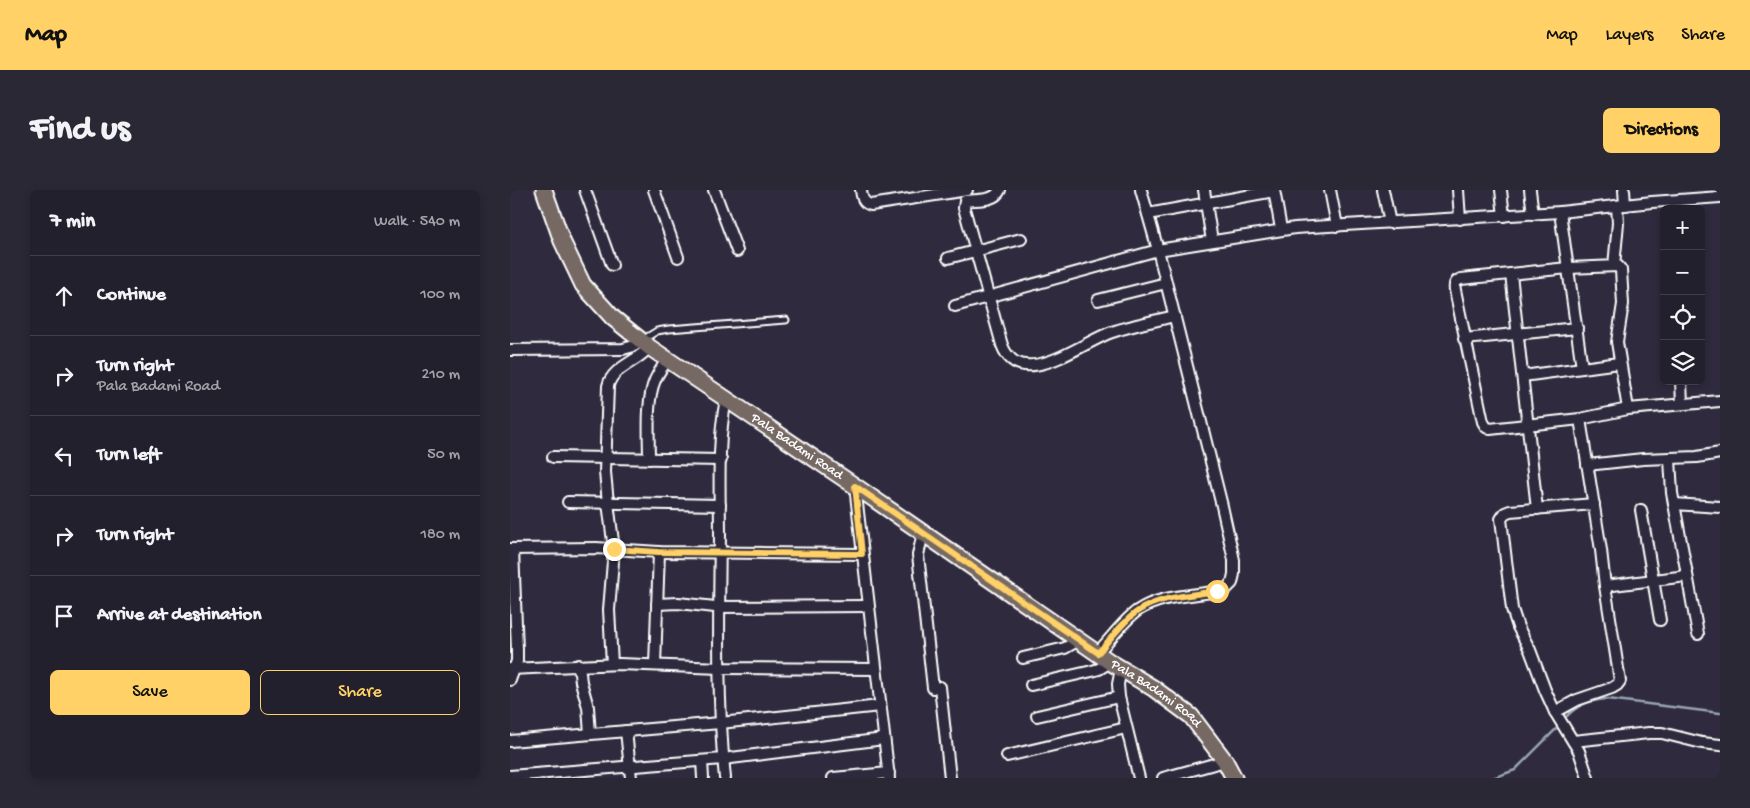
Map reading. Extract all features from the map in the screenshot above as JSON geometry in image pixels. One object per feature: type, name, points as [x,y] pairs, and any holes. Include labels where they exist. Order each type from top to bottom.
[{"type":"main road","name":"Pala Badami Road","points":[[544,190],[562,241],[583,284],[613,318],[668,360],[1098,653],[1153,688],[1191,716],[1225,761],[1234,778]]},
{"type":"street","points":[[585,190],[612,266]]},
{"type":"street","points":[[654,190],[678,257]]},
{"type":"street","points":[[714,190],[737,251]]},
{"type":"street","points":[[860,190],[863,200],[871,206],[967,190]]},
{"type":"street","points":[[1000,190],[997,196],[993,198],[966,201],[964,204],[1005,353],[1010,359],[1027,366],[1042,364],[1112,332],[1175,316]]},
{"type":"street","points":[[1098,653],[1137,611],[1166,599],[1226,588],[1232,583],[1234,574],[1234,560],[1222,506],[1175,316],[1141,190]]},
{"type":"street","points":[[1204,190],[1212,241]]},
{"type":"street","points":[[1148,214],[1274,190],[1281,230]]},
{"type":"street","points":[[1330,190],[1337,226]]},
{"type":"street","points":[[1383,190],[1390,223]]},
{"type":"street","points":[[1458,190],[1460,219]]},
{"type":"street","points":[[1501,190],[1504,216]]},
{"type":"street","points":[[1530,190],[1533,214]]},
{"type":"street","points":[[1614,266],[1618,223],[1624,190]]},
{"type":"street","points":[[955,306],[1158,250],[1281,230],[1560,212],[1720,196]]},
{"type":"street","points":[[1560,212],[1582,368]]},
{"type":"street","points":[[948,258],[1021,238]]},
{"type":"street","points":[[1628,409],[1617,333],[1623,304],[1618,266],[1568,268],[1456,281],[1454,284],[1464,339],[1486,427],[1490,429],[1497,430],[1580,419],[1628,409],[1720,401]]},
{"type":"street","points":[[1511,274],[1538,509]]},
{"type":"street","points":[[1098,300],[1166,284]]},
{"type":"street","points":[[1464,339],[1577,328]]},
{"type":"street","points":[[510,350],[623,349],[645,344]]},
{"type":"street","points":[[612,664],[609,610],[614,549],[605,484],[610,378],[640,357],[645,344]]},
{"type":"street","points":[[649,459],[652,388],[655,379],[668,360]]},
{"type":"street","points":[[1523,376],[1620,363]]},
{"type":"street","points":[[1681,385],[1682,404]]},
{"type":"street","points":[[725,778],[720,724],[719,606],[722,426],[726,399]]},
{"type":"street","points":[[1556,712],[1577,700],[1612,688],[1620,681],[1580,419]]},
{"type":"street","points":[[1587,465],[1720,453]]},
{"type":"street","points":[[553,457],[721,460]]},
{"type":"street","points":[[1670,459],[1674,504],[1698,634]]},
{"type":"street","points":[[833,778],[889,775],[855,486]]},
{"type":"street","points":[[568,502],[720,505]]},
{"type":"street","points":[[1588,778],[1579,751],[1545,690],[1530,650],[1514,619],[1501,519],[1505,513],[1594,504]]},
{"type":"street","points":[[1674,504],[1720,507]]},
{"type":"street","points":[[1641,510],[1660,620]]},
{"type":"street","points":[[923,533],[918,555],[950,778]]},
{"type":"street","points":[[510,680],[512,669],[517,660],[513,630],[511,549],[862,554]]},
{"type":"street","points":[[655,665],[658,552]]},
{"type":"street","points":[[1605,586],[1687,576]]},
{"type":"street","points":[[657,604],[868,606]]},
{"type":"street","points":[[1023,658],[1065,648],[1079,640]]},
{"type":"street","points":[[512,669],[612,664],[720,668],[876,669]]},
{"type":"street","points":[[579,665],[581,682],[588,707],[590,734]]},
{"type":"street","points":[[1030,685],[1116,665],[1126,728],[1139,778]]},
{"type":"street","points":[[1037,716],[1120,698]]},
{"type":"street","points":[[510,741],[720,724],[880,706]]},
{"type":"street","points":[[1007,756],[1126,728]]},
{"type":"street","points":[[626,731],[630,778]]},
{"type":"street","points":[[1573,741],[1662,733],[1702,743],[1720,745]]},
{"type":"street","points":[[510,776],[723,759],[884,739]]},
{"type":"street","points":[[702,761],[703,778]]},
{"type":"street","points":[[1163,778],[1225,761]]},
{"type":"lane","points":[[645,344],[657,332],[669,329],[786,320]]},
{"type":"waterway","points":[[1567,716],[1576,708],[1586,703],[1608,699],[1720,713]]},
{"type":"waterway","points":[[1493,778],[1515,770],[1557,728]]},
{"type":"route","points":[[614,549],[658,552],[862,554],[855,486],[1098,653],[1126,621],[1137,611],[1150,604],[1166,599],[1217,591]]}]
